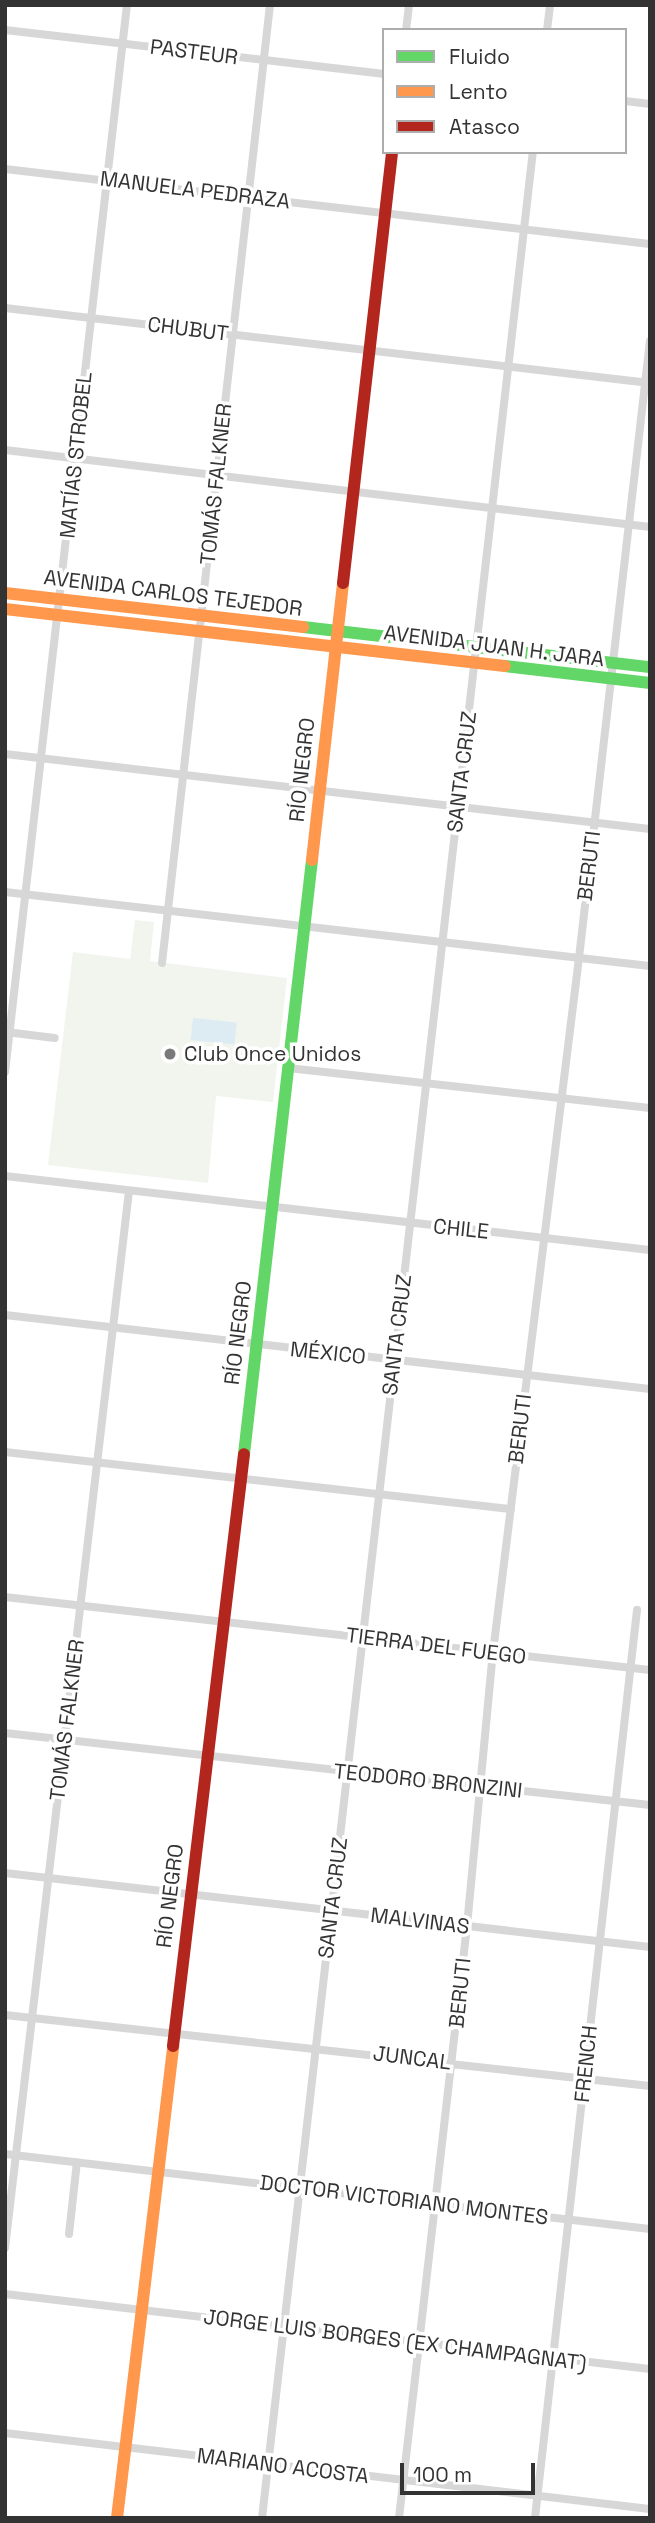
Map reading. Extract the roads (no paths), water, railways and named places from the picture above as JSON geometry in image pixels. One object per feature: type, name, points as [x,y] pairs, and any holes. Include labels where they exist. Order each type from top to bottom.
[{"type":"street","name":"MATÍAS STROBEL","points":[[5,1072],[127,5]]},
{"type":"street","name":"TOMÁS FALKNER","points":[[162,963],[270,5]]},
{"type":"street","points":[[406,28],[409,5]]},
{"type":"street","points":[[547,28],[550,5]]},
{"type":"street","name":"PASTEUR","points":[[5,30],[382,74]]},
{"type":"street","points":[[627,102],[650,104]]},
{"type":"street","name":"RÍO NEGRO","points":[[117,2518],[257,1345],[392,154]]},
{"type":"street","name":"SANTA CRUZ","points":[[262,2518],[533,154]]},
{"type":"street","name":"MANUELA PEDRAZA","points":[[5,169],[650,244]]},
{"type":"street","name":"CHUBUT","points":[[5,308],[647,383]]},
{"type":"street","name":"BERUTI","points":[[400,2518],[467,1926],[478,1787],[493,1652],[579,958],[650,341]]},
{"type":"street","points":[[5,450],[650,527]]},
{"type":"street","name":"AVENIDA CARLOS TEJEDOR","points":[[5,593],[337,631]]},
{"type":"street","name":"AVENIDA CARLOS TEJEDOR","points":[[5,610],[335,647]]},
{"type":"street","name":"AVENIDA JUAN H. JARA","points":[[337,631],[650,667]]},
{"type":"street","name":"AVENIDA JUAN H. JARA","points":[[335,647],[650,683]]},
{"type":"street","points":[[5,754],[650,830]]},
{"type":"street","points":[[5,892],[650,967]]},
{"type":"street","points":[[8,1032],[55,1038]]},
{"type":"street","points":[[288,1068],[650,1108]]},
{"type":"street","name":"CHILE","points":[[5,1176],[650,1250]]},
{"type":"street","name":"TOMÁS FALKNER","points":[[5,2248],[129,1191]]},
{"type":"street","name":"MÉXICO","points":[[5,1315],[650,1389]]},
{"type":"street","points":[[5,1452],[510,1509]]},
{"type":"street","name":"TIERRA DEL FUEGO","points":[[5,1597],[650,1670]]},
{"type":"street","name":"FRENCH","points":[[535,2518],[637,1610]]},
{"type":"street","name":"TEODORO BRONZINI","points":[[5,1733],[206,1758],[650,1805]]},
{"type":"street","name":"MALVINAS","points":[[5,1873],[650,1947]]},
{"type":"street","name":"JUNCAL","points":[[5,2015],[316,2047],[650,2086]]},
{"type":"street","name":"DOCTOR VICTORIANO MONTES","points":[[5,2154],[650,2229]]},
{"type":"street","points":[[69,2234],[77,2162]]},
{"type":"street","name":"JORGE LUIS BORGES (EX CHAMPAGNAT)","points":[[5,2294],[650,2369]]},
{"type":"street","name":"MARIANO ACOSTA","points":[[5,2433],[650,2509]]},
{"type":"place","name":"Club Once Unidos","points":[[170,1054]]}]
